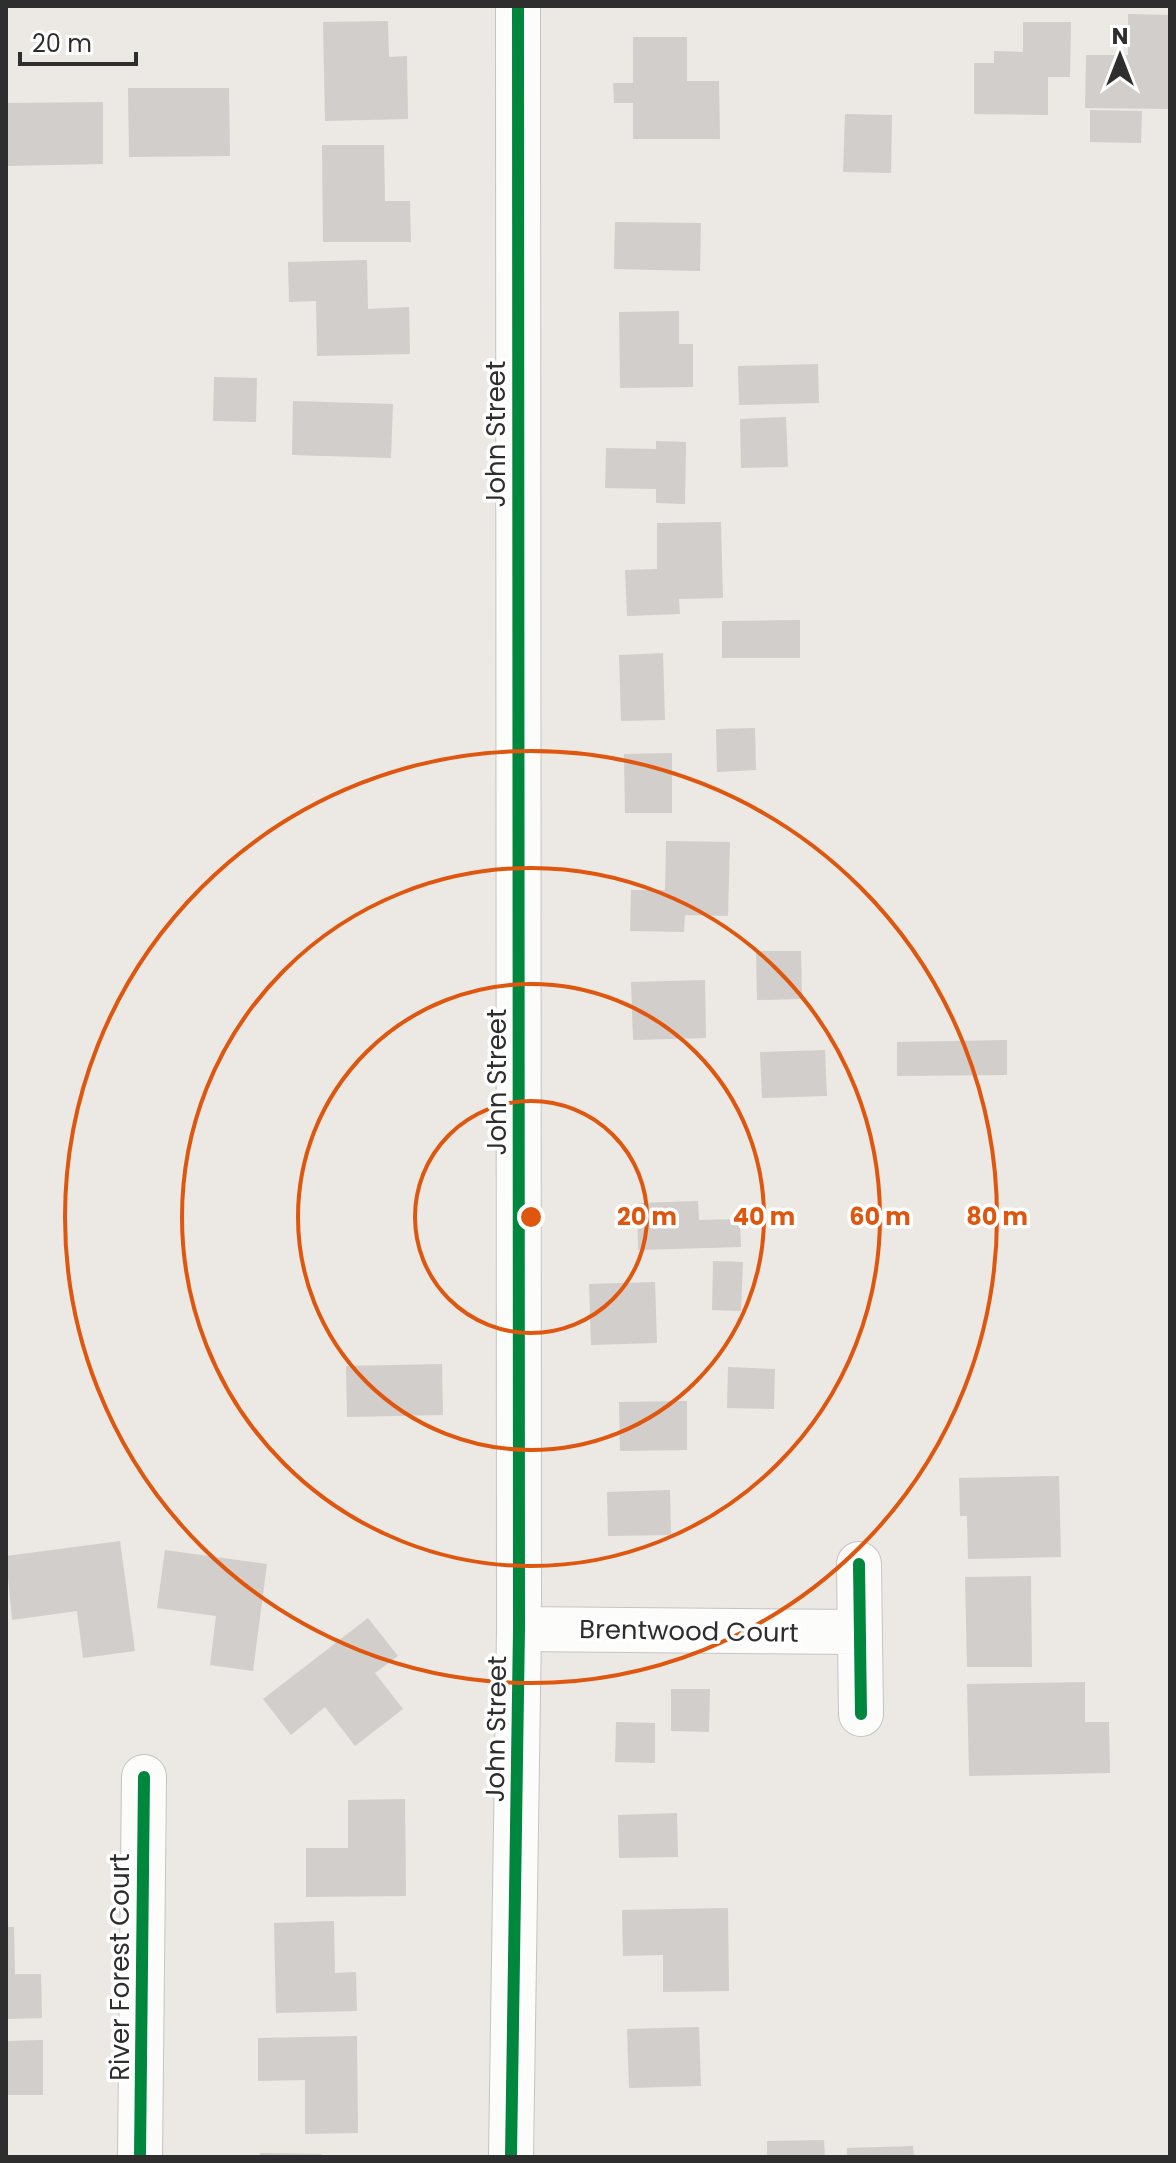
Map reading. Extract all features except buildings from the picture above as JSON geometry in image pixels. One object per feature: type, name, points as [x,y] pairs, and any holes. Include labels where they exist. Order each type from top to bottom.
[{"type":"street","name":"John Street","points":[[511,2157],[519,1629],[518,6]]},
{"type":"street","points":[[859,1564],[861,1714]]},
{"type":"street","name":"Brentwood Court","points":[[519,1629],[859,1632]]},
{"type":"street","name":"River Forest Court","points":[[140,2157],[144,1777]]},
{"type":"cycle path","points":[[511,2157],[519,1629],[518,6]]},
{"type":"cycle path","points":[[859,1564],[861,1714]]},
{"type":"cycle path","points":[[140,2157],[144,1777]]}]
